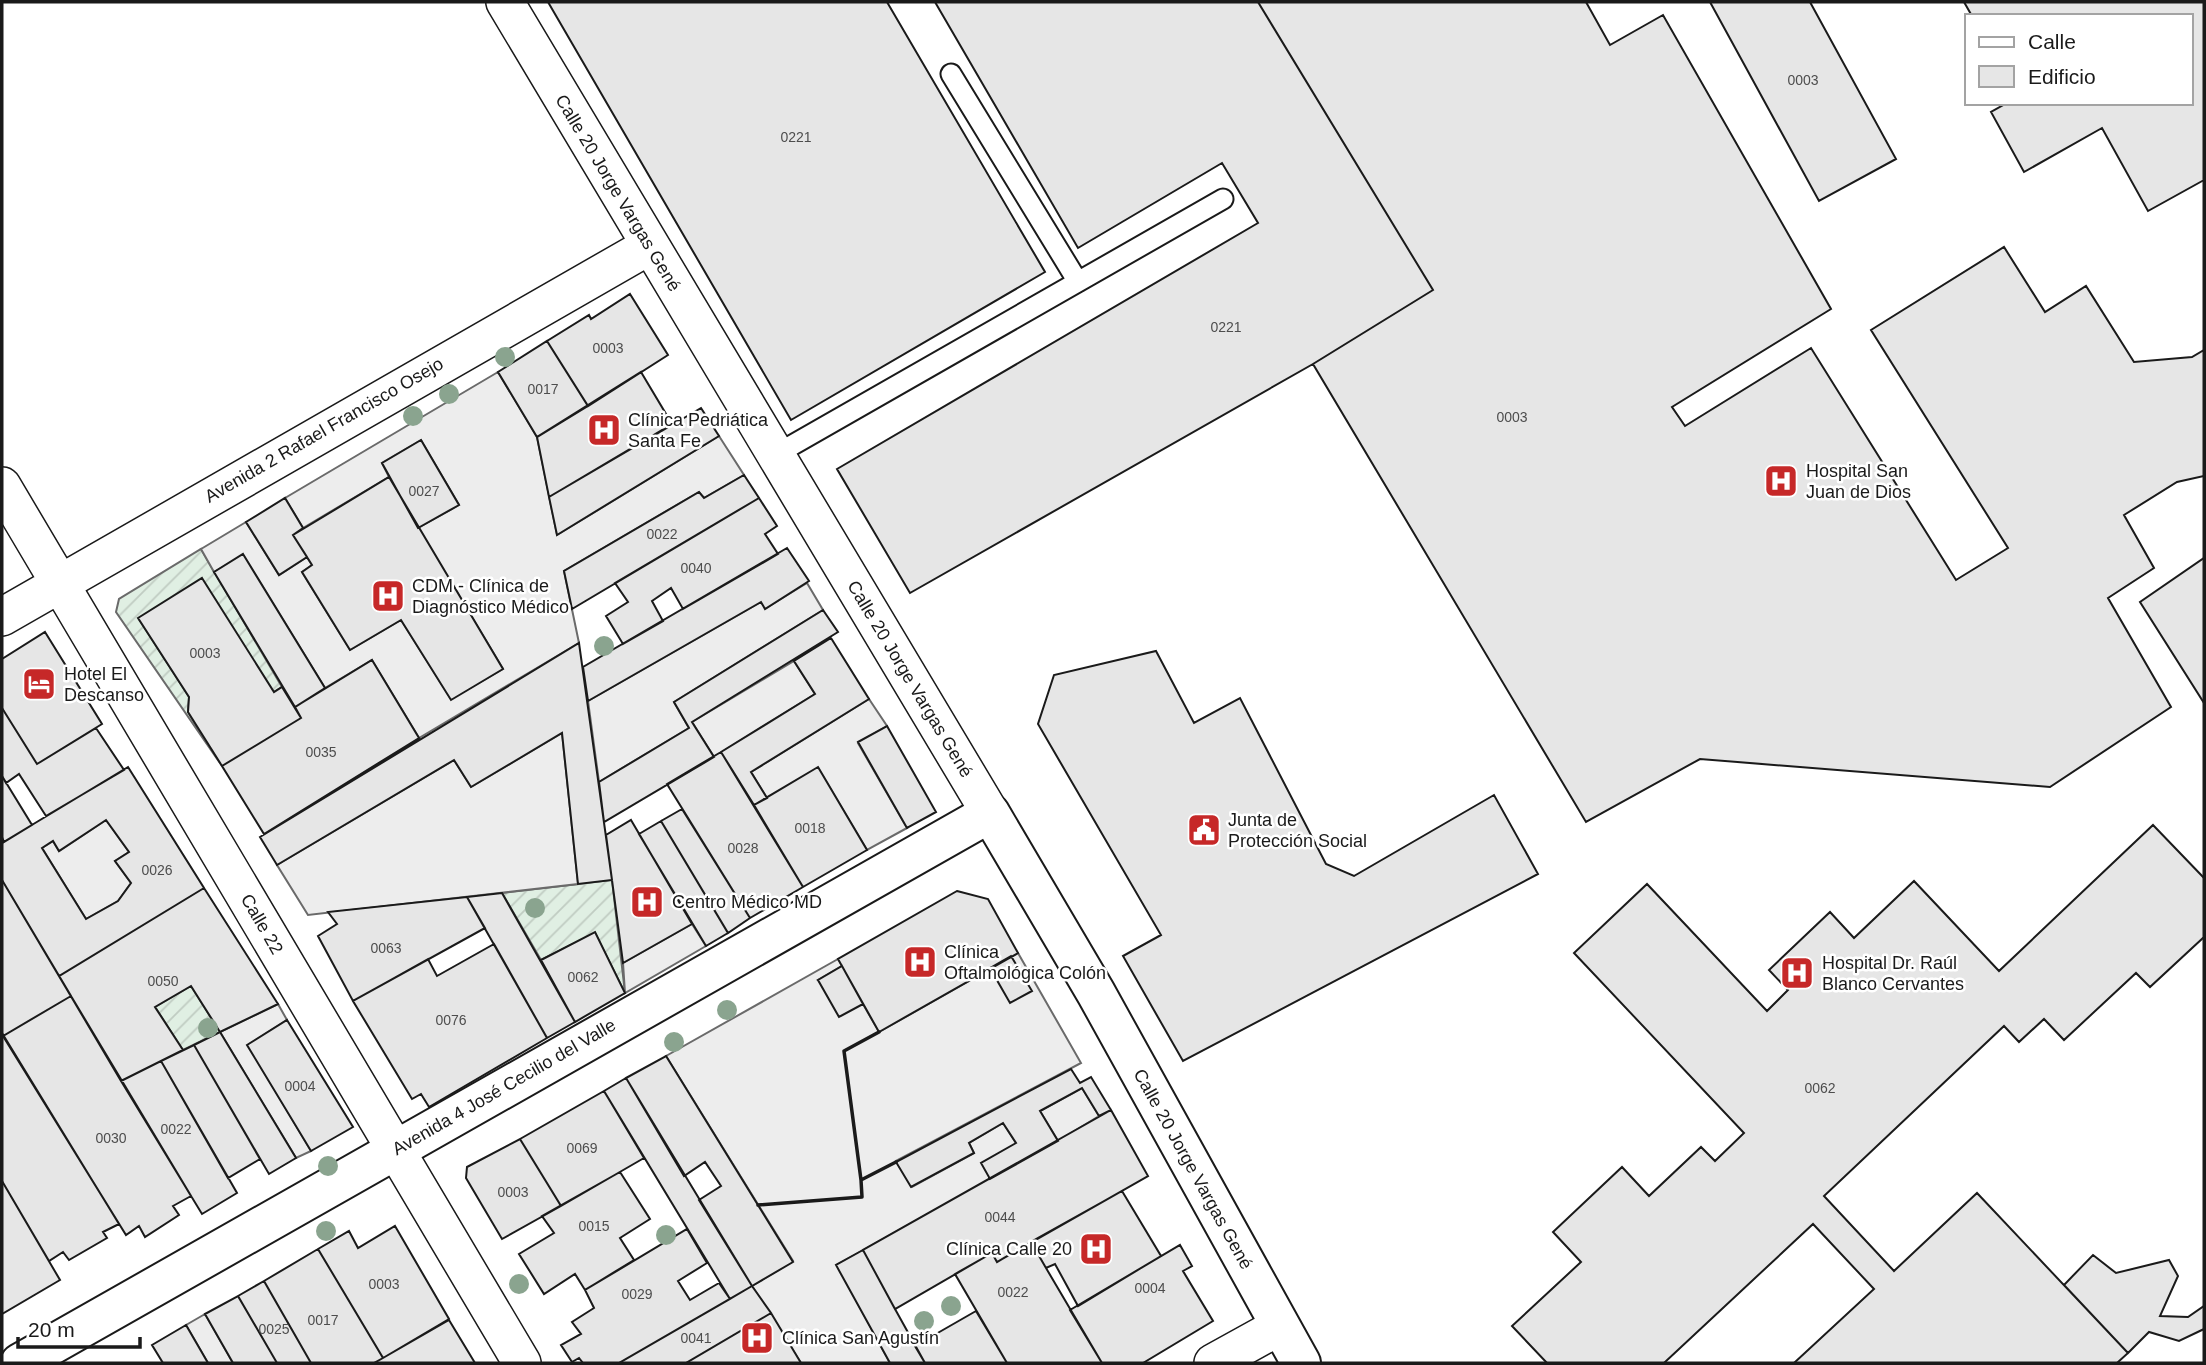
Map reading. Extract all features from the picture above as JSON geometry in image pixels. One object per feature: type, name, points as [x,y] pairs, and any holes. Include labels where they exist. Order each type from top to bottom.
[{"type":"street","name":"Calle 20 Jorge Vargas Gené","points":[[505,2],[1096,993],[1301,1363]]},
{"type":"street","name":"Avenida 2 Rafael Francisco Osejo","points":[[2,617],[649,246]]},
{"type":"street","name":"Calle 22","points":[[2,486],[522,1363]]},
{"type":"street","name":"Avenida 4 José Cecilio del Valle","points":[[20,1363],[990,813]]},
{"type":"street","points":[[1213,1363],[1280,1326]]},
{"type":"lane","points":[[951,74],[1078,282]]},
{"type":"lane","points":[[775,455],[1223,199]]},
{"type":"green space","points":[[201,549],[282,687],[274,692],[139,619],[189,697],[188,712],[222,766],[116,612],[119,599]]},
{"type":"green space","points":[[612,880],[625,993],[595,933],[541,960],[502,893]]},
{"type":"green space","points":[[191,986],[220,1032],[183,1050],[155,1007]]},
{"type":"shaded area","points":[[498,372],[537,437],[557,535],[719,436],[744,475],[704,498],[699,492],[564,571],[579,643],[419,738],[372,660],[325,688],[243,555],[214,572],[201,549],[246,522],[279,575],[307,557],[312,565],[302,572],[350,650],[401,620],[451,699],[503,669],[418,528],[459,505],[421,440],[382,463],[389,477],[303,528],[285,498]]},
{"type":"shaded area","points":[[807,583],[823,610],[674,702],[689,728],[599,782],[588,701],[761,602],[766,608]]},
{"type":"shaded area","points":[[794,661],[815,694],[714,757],[692,722]]},
{"type":"shaded area","points":[[869,699],[887,726],[858,743],[907,828],[867,850],[818,768],[767,798],[751,772]]},
{"type":"shaded area","points":[[562,733],[578,884],[308,915],[277,865],[454,760],[471,787]]},
{"type":"shaded area","points":[[106,820],[129,852],[115,861],[131,883],[118,901],[86,919],[42,848],[53,841],[59,851]]},
{"type":"shaded area","points":[[692,924],[706,946],[625,993],[623,963]]},
{"type":"shaded area","points":[[1018,953],[1081,1063],[896,1161],[912,1187],[974,1153],[969,1143],[1003,1123],[1016,1143],[990,1179],[837,1265],[890,1363],[801,1363],[752,1286],[793,1261],[666,1056],[838,959],[842,966],[818,980],[863,1004],[879,1032]]},
{"type":"shaded area","points":[[278,1004],[287,1020],[248,1045],[311,1151],[296,1158],[220,1032]]},
{"type":"shaded area","points":[[1082,1088],[1099,1116],[1058,1141],[1040,1111]]},
{"type":"shaded area","points":[[205,1314],[233,1363],[208,1363],[186,1325]]},
{"type":"building","points":[[548,2],[887,2],[1045,272],[791,420]]},
{"type":"building","points":[[935,2],[1258,2],[1433,290],[1313,364],[910,593],[837,469],[1258,223],[1222,163],[1078,248]]},
{"type":"building","name":"Hospital San Juan de Dios","points":[[1258,2],[1586,2],[1610,45],[1663,15],[1831,309],[1672,407],[1685,426],[1811,348],[1956,580],[2008,548],[1871,330],[2004,247],[2045,312],[2086,286],[2134,362],[2192,357],[2204,350],[2204,476],[2177,482],[2124,515],[2154,568],[2108,598],[2171,707],[2050,787],[1700,759],[1586,822],[1313,364],[1433,290]]},
{"type":"building","points":[[1710,2],[1810,2],[1896,159],[1819,201]]},
{"type":"building","points":[[1964,2],[2204,2],[2204,180],[2148,211],[2102,128],[2024,172],[1991,112],[2003,105],[2192,105],[2192,14],[1971,14]]},
{"type":"building","points":[[630,294],[668,355],[588,406],[547,341],[589,315],[591,319]]},
{"type":"building","points":[[547,341],[588,406],[537,437],[498,372]]},
{"type":"building","name":"Clínica Pedriática Santa Fe","points":[[641,372],[672,424],[549,497],[537,437]]},
{"type":"building","points":[[701,408],[719,436],[557,535],[549,497]]},
{"type":"building","points":[[421,440],[459,505],[418,528],[382,463]]},
{"type":"building","points":[[744,475],[759,498],[572,609],[564,571],[699,492],[704,498]]},
{"type":"building","name":"CDM - Clínica de Diagnóstico Médico","points":[[389,477],[503,669],[451,700],[401,620],[350,650],[302,572],[312,565],[293,535]]},
{"type":"building","points":[[285,498],[303,528],[293,535],[307,557],[279,575],[246,522]]},
{"type":"building","points":[[759,498],[777,526],[765,534],[778,554],[683,609],[671,588],[652,601],[663,621],[623,644],[606,616],[628,602],[615,583]]},
{"type":"building","points":[[787,548],[809,581],[765,609],[761,602],[588,701],[583,667]]},
{"type":"building","points":[[243,554],[325,688],[295,707],[214,572]]},
{"type":"building","points":[[2204,558],[2204,703],[2140,602]]},
{"type":"building","points":[[202,578],[274,692],[282,687],[301,718],[222,766],[188,712],[189,697],[138,618]]},
{"type":"building","points":[[823,610],[838,632],[692,722],[714,757],[604,822],[599,782],[689,728],[674,702]]},
{"type":"building","name":"Hotel El Descanso","points":[[45,632],[102,724],[37,764],[2,708],[2,659]]},
{"type":"building","points":[[831,638],[869,699],[751,772],[767,798],[754,805],[721,752],[815,694],[794,661]]},
{"type":"building","points":[[579,643],[612,880],[578,884],[562,733],[471,787],[454,760],[277,865],[260,837]]},
{"type":"building","name":"Junta de Protección Social","points":[[1156,651],[1194,723],[1240,698],[1326,864],[1354,876],[1494,795],[1538,874],[1183,1061],[1123,956],[1161,935],[1038,724],[1054,675]]},
{"type":"building","points":[[372,660],[419,738],[264,834],[222,766],[301,718],[295,707]]},
{"type":"building","points":[[2,708],[37,764],[96,728],[124,770],[46,816],[19,774],[6,783],[2,776]]},
{"type":"building","points":[[887,726],[936,812],[907,828],[858,742]]},
{"type":"building","points":[[721,752],[803,887],[750,918],[667,784]]},
{"type":"building","points":[[128,767],[204,888],[59,976],[2,880],[2,843]],"holes":[[[106,820],[129,852],[115,861],[131,883],[118,901],[86,919],[42,848],[53,841],[59,851]]]},
{"type":"building","points":[[818,767],[867,850],[803,887],[754,805]]},
{"type":"building","points":[[2,776],[32,825],[4,842],[2,837]]},
{"type":"building","points":[[682,809],[750,918],[728,933],[661,821]]},
{"type":"building","name":"Centro Médico MD","points":[[631,820],[692,924],[623,963],[606,835]]},
{"type":"building","points":[[661,821],[728,933],[706,946],[639,834]]},
{"type":"building","points":[[2153,825],[2204,878],[2204,937],[2150,987],[2136,973],[2064,1040],[2044,1019],[2019,1042],[2004,1026],[1824,1196],[1894,1271],[1977,1193],[2128,1353],[2117,1363],[1794,1363],[1874,1289],[1813,1224],[1664,1363],[1547,1363],[1512,1326],[1581,1262],[1553,1232],[1622,1167],[1649,1196],[1701,1147],[1715,1161],[1744,1133],[1574,953],[1647,884],[1767,1011],[1788,990],[1769,970],[1830,912],[1854,938],[1914,881],[1999,971]]},
{"type":"building","points":[[2,880],[71,996],[3,1036],[2,1033]]},
{"type":"building","points":[[204,888],[278,1004],[220,1032],[191,986],[155,1007],[183,1050],[121,1081],[59,976]]},
{"type":"building","name":"Clínica Oftalmológica Colón","points":[[957,891],[988,899],[1018,953],[879,1032],[838,959]]},
{"type":"building","points":[[502,893],[575,1022],[547,1038],[467,897]]},
{"type":"building","points":[[467,897],[485,928],[353,1001],[318,936],[337,924],[328,912]]},
{"type":"building","points":[[595,932],[625,993],[575,1022],[541,960]]},
{"type":"building","points":[[494,944],[547,1038],[429,1107],[421,1094],[412,1099],[353,1001],[428,959],[437,976]]},
{"type":"building","points":[[1011,956],[1032,991],[1010,1003],[990,968]]},
{"type":"building","points":[[842,966],[863,1004],[839,1017],[818,980]]},
{"type":"building","points":[[71,996],[191,1196],[173,1206],[179,1215],[145,1237],[139,1226],[126,1235],[3,1036]]},
{"type":"building","points":[[287,1020],[353,1127],[311,1151],[247,1045]]},
{"type":"building","points":[[220,1032],[296,1158],[269,1174],[194,1045]]},
{"type":"building","points":[[2,1033],[119,1224],[103,1232],[107,1238],[69,1260],[63,1252],[49,1261],[2,1181]]},
{"type":"building","points":[[194,1045],[260,1159],[228,1178],[161,1061]]},
{"type":"building","points":[[666,1056],[793,1262],[752,1286],[699,1200],[721,1186],[705,1162],[684,1176],[626,1078]]},
{"type":"building","points":[[161,1061],[237,1193],[202,1214],[121,1081]]},
{"type":"building","points":[[1071,1069],[1080,1083],[1091,1077],[1111,1110],[1099,1116],[1082,1088],[1040,1111],[1058,1141],[990,1179],[981,1163],[1016,1143],[1003,1123],[969,1143],[974,1153],[911,1187],[896,1162]]},
{"type":"building","points":[[626,1078],[752,1286],[730,1299],[604,1091]]},
{"type":"building","points":[[604,1091],[644,1158],[561,1206],[520,1139]]},
{"type":"building","points":[[1111,1110],[1148,1176],[997,1262],[992,1253],[895,1309],[863,1250]]},
{"type":"building","points":[[520,1139],[561,1206],[502,1239],[466,1178],[467,1167]]},
{"type":"building","points":[[620,1172],[650,1219],[620,1238],[634,1260],[585,1290],[575,1274],[544,1294],[519,1254],[554,1233],[542,1216]]},
{"type":"building","points":[[2,1181],[60,1280],[2,1314]]},
{"type":"building","name":"Clínica Calle 20","points":[[1122,1191],[1161,1256],[1078,1306],[1055,1264],[1046,1268],[1031,1242]]},
{"type":"building","points":[[395,1226],[449,1319],[383,1358],[318,1249],[349,1231],[358,1248]]},
{"type":"building","points":[[687,1229],[707,1263],[678,1281],[690,1300],[719,1283],[730,1299],[619,1363],[583,1363],[579,1358],[572,1362],[561,1345],[581,1334],[572,1322],[594,1308],[585,1290]]},
{"type":"building","points":[[1031,1242],[1102,1363],[1007,1363],[955,1274],[992,1253],[997,1262]]},
{"type":"building","points":[[1180,1245],[1192,1266],[1183,1271],[1213,1321],[1143,1363],[1102,1363],[1070,1310]]},
{"type":"building","points":[[318,1249],[383,1358],[374,1363],[311,1363],[264,1281]]},
{"type":"building","points":[[863,1250],[925,1363],[890,1363],[836,1265]]},
{"type":"building","points":[[2093,1255],[2116,1273],[2169,1260],[2178,1276],[2160,1316],[2188,1317],[2204,1306],[2204,1329],[2179,1341],[2149,1332],[2128,1353],[2064,1285]]},
{"type":"building","points":[[264,1281],[311,1363],[277,1363],[238,1296]]},
{"type":"building","points":[[752,1286],[771,1313],[686,1363],[619,1363]]},
{"type":"building","points":[[238,1296],[277,1363],[233,1363],[205,1314]]},
{"type":"building","points":[[976,1311],[1007,1363],[925,1363],[915,1346]]},
{"type":"building","name":"Clínica San Agustín","points":[[771,1313],[801,1363],[686,1363]]},
{"type":"building","points":[[449,1320],[475,1363],[374,1363],[383,1358]]},
{"type":"building","points":[[186,1325],[208,1363],[163,1363],[152,1345]]},
{"type":"wall","points":[[861,1180],[844,1051],[879,1032]]},
{"type":"wall","points":[[758,1205],[862,1197],[861,1180],[896,1162]]},
{"type":"place","name":"Clínica Pedriática Santa Fe","points":[[604,430]]},
{"type":"place","name":"Hospital San Juan de Dios","points":[[1781,481]]},
{"type":"place","name":"CDM - Clínica de Diagnóstico Médico","points":[[388,596]]},
{"type":"place","name":"Hotel El Descanso","points":[[39,684]]},
{"type":"place","name":"Junta de Protección Social","points":[[1204,830]]},
{"type":"place","name":"Centro Médico MD","points":[[647,902]]},
{"type":"place","name":"Clínica Oftalmológica Colón","points":[[920,962]]},
{"type":"place","name":"Hospital Dr. Raúl Blanco Cervantes","points":[[1797,973]]},
{"type":"place","name":"Clínica Calle 20","points":[[1096,1249]]},
{"type":"place","name":"Clínica San Agustín","points":[[757,1338]]}]
